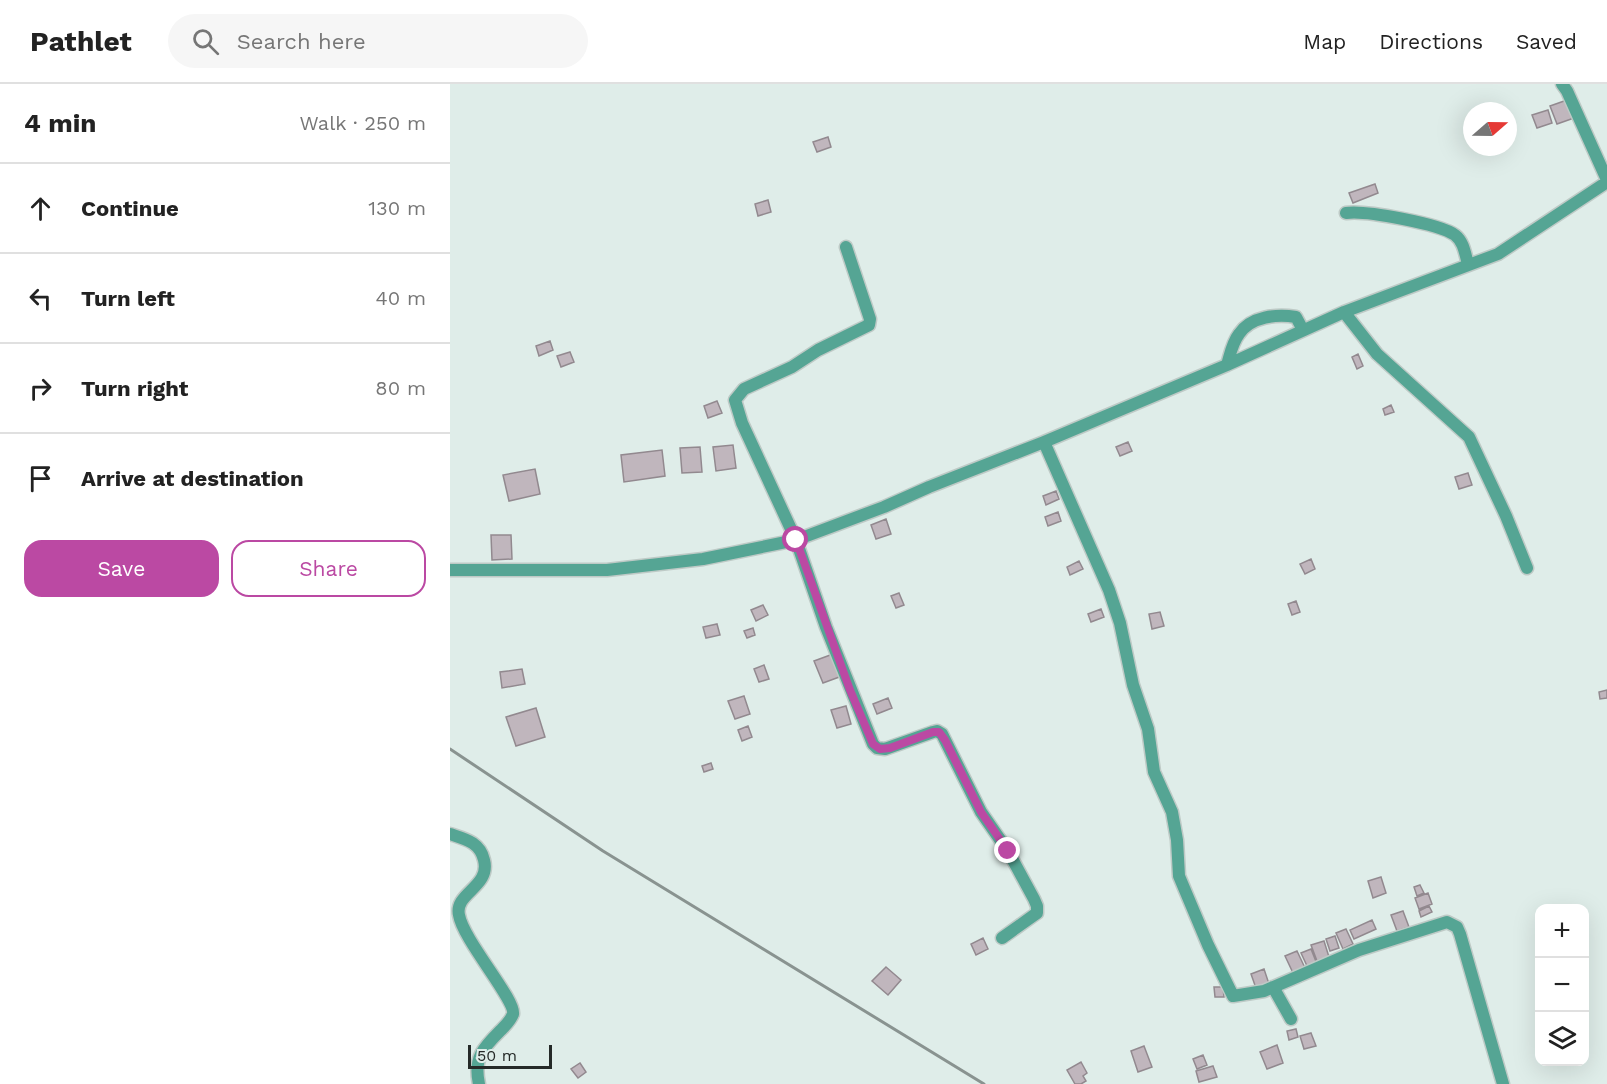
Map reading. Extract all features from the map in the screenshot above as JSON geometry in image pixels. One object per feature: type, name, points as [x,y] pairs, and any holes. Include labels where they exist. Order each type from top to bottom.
[{"type":"street","points":[[450,570],[607,570],[702,559],[796,540],[1044,442],[1227,365],[1344,312],[1498,254],[1607,181],[1562,84]]},
{"type":"street","points":[[1346,213],[1364,212],[1444,229],[1461,241],[1468,264]]},
{"type":"street","points":[[846,247],[870,319],[869,325],[818,350],[792,367],[744,389],[735,400],[742,423],[796,540],[834,648],[873,744],[877,748],[885,749],[933,732],[937,731],[942,734],[981,812],[1008,851],[1034,899],[1038,909],[1037,913],[1002,938]]},
{"type":"street","points":[[1344,312],[1377,354],[1468,437],[1506,516],[1527,568]]},
{"type":"street","points":[[1227,365],[1239,333],[1247,325],[1260,319],[1285,315],[1296,317],[1303,330]]},
{"type":"street","points":[[1044,442],[1105,580],[1120,623],[1128,666],[1149,735],[1154,772],[1172,812],[1177,840],[1179,876],[1208,945],[1233,996],[1242,996],[1273,987],[1359,950],[1443,922],[1454,924],[1460,934],[1503,1084]]},
{"type":"street","points":[[450,834],[476,845],[482,852],[485,871],[481,881],[455,904],[477,954],[510,1002],[513,1012],[510,1020],[486,1046],[478,1060],[476,1067],[479,1084]]},
{"type":"street","points":[[1273,987],[1291,1019]]},
{"type":"building","points":[[1567,100],[1574,118],[1557,124],[1550,106]]},
{"type":"building","points":[[1548,110],[1552,123],[1537,128],[1532,115]]},
{"type":"building","points":[[828,137],[831,147],[817,152],[813,142]]},
{"type":"building","points":[[1375,184],[1378,193],[1353,203],[1349,193]]},
{"type":"building","points":[[768,200],[771,212],[758,216],[755,204]]},
{"type":"building","points":[[550,341],[553,350],[539,356],[536,346]]},
{"type":"building","points":[[570,352],[574,362],[561,367],[557,356]]},
{"type":"building","points":[[1358,354],[1363,366],[1357,369],[1352,357]]},
{"type":"building","points":[[717,401],[722,413],[708,418],[704,406]]},
{"type":"building","points":[[1391,405],[1394,412],[1385,415],[1383,409]]},
{"type":"building","points":[[1128,442],[1132,451],[1120,456],[1116,447]]},
{"type":"building","points":[[733,445],[736,468],[716,471],[713,447]]},
{"type":"building","points":[[700,447],[702,472],[682,473],[680,448]]},
{"type":"building","points":[[662,450],[665,476],[624,482],[621,455]]},
{"type":"building","points":[[535,469],[540,494],[509,501],[503,475]]},
{"type":"building","points":[[1468,473],[1472,485],[1459,489],[1455,477]]},
{"type":"building","points":[[1056,491],[1059,499],[1046,505],[1043,496]]},
{"type":"building","points":[[1058,512],[1061,521],[1048,526],[1045,517]]},
{"type":"building","points":[[886,519],[891,534],[876,539],[871,525]]},
{"type":"building","points":[[491,535],[511,535],[512,559],[492,560]]},
{"type":"building","points":[[1311,559],[1315,569],[1305,574],[1300,564]]},
{"type":"building","points":[[1079,561],[1083,569],[1070,575],[1067,567]]},
{"type":"building","points":[[899,593],[904,605],[896,608],[891,596]]},
{"type":"building","points":[[1296,601],[1300,612],[1292,615],[1288,604]]},
{"type":"building","points":[[763,605],[768,615],[756,621],[751,610]]},
{"type":"building","points":[[1101,609],[1104,617],[1091,622],[1088,614]]},
{"type":"building","points":[[1160,612],[1164,626],[1152,629],[1149,614]]},
{"type":"building","points":[[717,624],[720,635],[706,638],[703,627]]},
{"type":"building","points":[[753,628],[755,635],[747,638],[744,631]]},
{"type":"building","points":[[833,654],[842,676],[823,683],[814,661]]},
{"type":"building","points":[[764,665],[769,679],[759,682],[754,669]]},
{"type":"building","points":[[522,669],[525,684],[502,688],[500,672]]},
{"type":"building","points":[[1607,690],[1607,698],[1600,699],[1599,692]]},
{"type":"building","points":[[744,696],[750,714],[735,719],[728,701]]},
{"type":"building","points":[[888,698],[892,708],[877,714],[873,704]]},
{"type":"building","points":[[846,706],[851,724],[837,728],[831,710]]},
{"type":"building","points":[[536,708],[545,737],[516,746],[506,717]]},
{"type":"building","points":[[748,726],[752,737],[742,741],[738,730]]},
{"type":"building","points":[[711,763],[713,769],[704,772],[702,766]]},
{"type":"building","points":[[1381,877],[1386,893],[1373,898],[1368,881]]},
{"type":"building","points":[[1420,885],[1424,893],[1417,896],[1414,887]]},
{"type":"building","points":[[1428,893],[1432,904],[1419,909],[1415,898]]},
{"type":"building","points":[[1429,906],[1432,912],[1421,917],[1419,911]]},
{"type":"building","points":[[1403,911],[1409,927],[1397,931],[1391,915]]},
{"type":"building","points":[[1372,920],[1376,929],[1354,939],[1350,930]]},
{"type":"building","points":[[1346,929],[1353,944],[1343,949],[1336,933]]},
{"type":"building","points":[[1335,936],[1339,948],[1330,951],[1326,939]]},
{"type":"building","points":[[983,938],[988,949],[976,955],[971,944]]},
{"type":"building","points":[[1324,941],[1329,957],[1317,961],[1311,945]]},
{"type":"building","points":[[1311,949],[1317,964],[1308,968],[1301,953]]},
{"type":"building","points":[[1297,951],[1306,970],[1294,975],[1285,956]]},
{"type":"building","points":[[886,967],[901,980],[888,995],[872,981]]},
{"type":"building","points":[[1264,969],[1270,987],[1257,991],[1251,974]]},
{"type":"building","points":[[1214,987],[1223,987],[1224,997],[1215,997]]},
{"type":"building","points":[[1296,1029],[1298,1037],[1289,1040],[1287,1031]]},
{"type":"building","points":[[1311,1033],[1316,1046],[1304,1049],[1300,1036]]},
{"type":"building","points":[[1277,1045],[1283,1063],[1267,1069],[1260,1052]]},
{"type":"building","points":[[1144,1046],[1152,1067],[1138,1072],[1131,1051]]},
{"type":"building","points":[[1203,1055],[1207,1065],[1197,1069],[1193,1059]]},
{"type":"building","points":[[1081,1062],[1087,1073],[1083,1076],[1086,1081],[1075,1084],[1067,1070]]},
{"type":"building","points":[[580,1063],[586,1072],[578,1078],[571,1069]]},
{"type":"building","points":[[1213,1066],[1217,1077],[1199,1082],[1196,1071]]},
{"type":"railway","points":[[450,749],[603,851],[984,1084]]},
{"type":"route","points":[[796,540],[816,601],[870,740],[880,749],[890,748],[937,731],[942,734],[981,812],[1008,851]]}]
